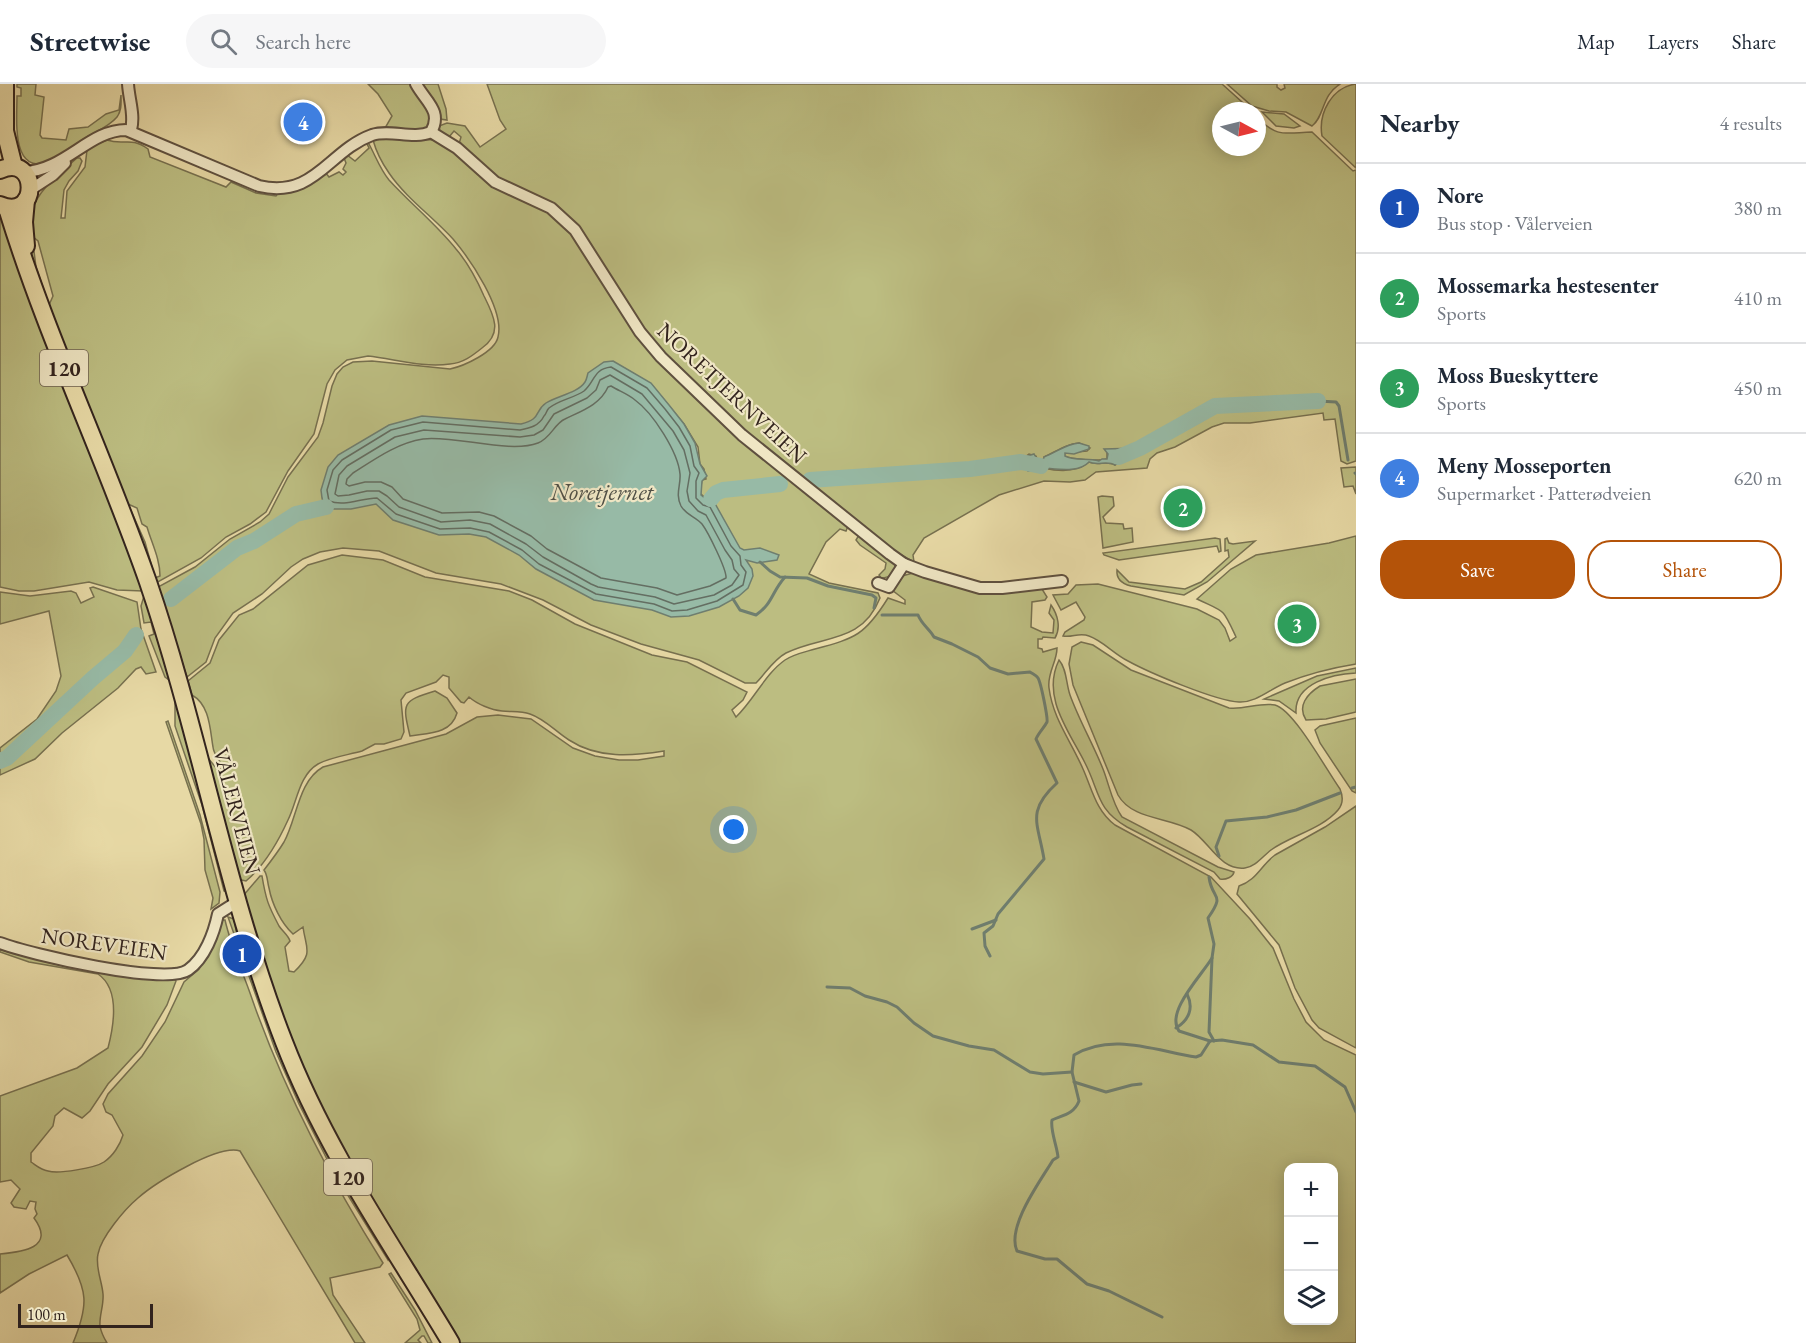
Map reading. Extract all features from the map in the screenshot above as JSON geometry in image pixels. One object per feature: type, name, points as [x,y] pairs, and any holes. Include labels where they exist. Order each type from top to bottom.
[{"type":"main road","name":"120","points":[[4,206],[18,206],[28,195],[29,181],[13,170],[5,131],[5,84]]},
{"type":"main road","name":"VÅLERVEIEN","points":[[28,195],[24,222],[28,268]]},
{"type":"main road","name":"VÅLERVEIEN","points":[[4,206],[42,312],[147,580],[186,704],[237,902],[261,979],[285,1044],[323,1130],[356,1190],[452,1343]]},
{"type":"street","points":[[126,130],[130,107],[128,84]]},
{"type":"street","points":[[13,170],[48,168],[100,137],[126,130],[259,186],[292,187],[305,182],[374,134],[423,135],[431,132],[436,121],[435,111],[416,84]]},
{"type":"street","name":"NORETJERNVEIEN","points":[[431,132],[458,148],[495,182],[551,208],[563,219],[579,237],[640,332],[661,357],[742,435],[852,531],[904,564],[988,589],[1062,581]]},
{"type":"street","points":[[28,195],[53,175],[70,156]]},
{"type":"street","points":[[878,583],[889,587],[904,564]]},
{"type":"street","name":"NOREVEIEN","points":[[0,943],[48,957],[145,975],[174,975],[186,971],[196,963],[209,940],[218,914],[237,902]]},
{"type":"green space","points":[[17,84],[36,84],[35,95],[44,97],[40,135],[42,138],[66,140],[69,129],[88,127],[106,114],[119,110],[121,95],[119,115],[109,125],[84,139],[57,159],[42,164],[31,163],[19,146],[17,96],[21,96],[21,88],[17,87]]},
{"type":"green space","points":[[368,84],[413,84],[431,109],[429,128],[421,131],[385,128],[392,116],[378,94]]},
{"type":"green space","points":[[420,84],[438,84],[447,120],[440,119],[439,112]]},
{"type":"green space","points":[[487,84],[1222,84],[1242,102],[1212,102],[1212,156],[1266,156],[1266,125],[1282,133],[1312,132],[1353,171],[1356,170],[1356,461],[1347,464],[1341,461],[1335,419],[1324,420],[1323,413],[1250,423],[1224,423],[1175,447],[1157,453],[1150,459],[1147,468],[1096,472],[1085,480],[1070,482],[1044,481],[999,495],[924,538],[913,555],[914,562],[894,551],[749,435],[651,340],[600,264],[539,197],[498,178],[459,144],[461,137],[454,131],[449,137],[440,132],[439,126],[447,123],[465,126],[480,147],[506,129],[500,120]],"holes":[[[1079,443],[1090,448],[1087,451],[1065,453],[1064,456],[1103,460],[1107,459],[1107,451],[1139,448],[1115,465],[1089,462],[1074,469],[1056,470],[1021,460],[1029,454],[1036,456],[1042,464],[1044,457]]]},
{"type":"green space","points":[[1227,84],[1277,84],[1281,90],[1285,88],[1284,84],[1340,84],[1329,94],[1319,117],[1312,126],[1286,112],[1266,110],[1266,102],[1247,102]]},
{"type":"green space","points":[[1356,84],[1356,168],[1322,136],[1321,127],[1328,102],[1340,90]]},
{"type":"green space","points":[[1266,112],[1284,114],[1300,126],[1294,128],[1276,126],[1266,116]]},
{"type":"green space","points":[[377,137],[435,140],[551,213],[570,231],[660,362],[738,438],[848,526],[846,531],[840,529],[826,542],[809,574],[829,583],[878,593],[880,598],[872,613],[863,623],[840,636],[786,653],[773,663],[756,683],[745,683],[699,660],[641,644],[591,625],[543,600],[501,584],[436,573],[379,551],[343,548],[320,552],[303,559],[262,594],[233,613],[215,638],[206,662],[187,677],[158,587],[195,567],[230,539],[260,522],[269,514],[288,477],[318,437],[332,386],[343,367],[353,362],[372,361],[450,369],[471,362],[496,343],[499,326],[496,313],[477,272],[453,239],[396,182],[382,161],[373,140]],"holes":[[[624,368],[651,384],[684,424],[698,447],[700,464],[704,469],[706,479],[702,480],[700,493],[707,500],[494,499]]]},
{"type":"green space","points":[[107,140],[136,143],[148,149],[150,157],[226,187],[231,182],[256,193],[276,196],[279,192],[301,187],[325,172],[329,177],[339,172],[343,175],[346,172],[343,169],[346,163],[344,158],[347,155],[355,161],[369,148],[366,142],[389,180],[440,231],[468,266],[491,310],[495,324],[493,336],[475,354],[455,363],[419,364],[368,356],[347,360],[335,370],[327,384],[314,434],[288,471],[266,512],[226,537],[201,558],[156,583],[54,327],[37,278],[32,254],[29,232],[31,213],[38,197],[57,176],[77,158],[80,158],[82,161],[78,171],[64,190],[61,218],[65,218],[67,191],[85,167],[87,150]],"holes":[[[32,236],[38,241],[53,296],[49,305],[36,267]],[[128,504],[137,508],[142,524],[147,527],[160,576],[155,578],[145,542]]]},
{"type":"green space","points":[[0,214],[5,219],[121,526],[143,591],[117,590],[89,582],[34,591],[0,587]]},
{"type":"green space","points":[[1356,467],[1356,494],[1353,486],[1344,487],[1341,468]]},
{"type":"green space","points":[[1098,497],[1113,497],[1114,506],[1103,517],[1106,523],[1123,524],[1124,529],[1132,528],[1133,542],[1103,548]]},
{"type":"green space","points":[[859,535],[895,562],[894,571],[890,575],[881,578],[879,575],[885,569],[886,563],[860,545],[856,540]]},
{"type":"green space","points":[[1356,536],[1356,664],[1294,680],[1251,700],[1239,702],[1200,692],[1138,666],[1089,636],[1063,636],[1085,617],[1076,602],[1061,610],[1053,595],[1068,594],[1076,585],[1098,584],[1197,609],[1219,620],[1230,641],[1236,637],[1225,615],[1197,599],[1231,569],[1256,555],[1329,543]]},
{"type":"green space","points":[[1227,538],[1229,543],[1233,544],[1255,541],[1207,582],[1184,595],[1131,586],[1119,579],[1117,570],[1129,582],[1185,589],[1201,582],[1229,557],[1228,550],[1225,551],[1225,539]]},
{"type":"green space","points":[[1220,539],[1221,551],[1219,552],[1217,546],[1119,560],[1103,553]]},
{"type":"green space","points":[[342,555],[383,560],[425,577],[509,591],[532,600],[575,624],[652,655],[687,662],[747,692],[743,700],[732,710],[736,717],[771,672],[785,660],[800,653],[850,638],[873,620],[888,598],[905,604],[905,600],[892,590],[902,576],[913,573],[982,593],[1042,589],[1047,597],[1045,600],[1032,602],[1031,627],[1042,632],[1053,633],[1054,620],[1049,613],[1051,605],[1058,622],[1057,634],[1055,638],[1038,639],[1038,648],[1043,652],[1057,648],[1049,683],[1054,710],[1103,813],[1115,825],[1211,877],[1273,948],[1306,1022],[1324,1040],[1356,1055],[1356,1343],[458,1343],[335,1142],[272,994],[266,965],[243,896],[262,876],[270,907],[279,926],[290,941],[285,947],[289,971],[294,972],[304,960],[307,951],[303,927],[293,934],[285,924],[272,900],[264,870],[284,842],[308,781],[323,767],[446,734],[477,717],[498,715],[531,719],[573,748],[595,756],[638,760],[664,756],[664,751],[615,755],[580,746],[546,722],[530,714],[493,709],[469,697],[464,703],[461,702],[449,688],[449,677],[443,675],[436,682],[406,693],[401,700],[404,732],[401,739],[375,744],[362,751],[323,762],[312,769],[303,782],[288,820],[270,853],[246,881],[237,879],[208,758],[217,769],[222,769],[222,766],[214,750],[206,711],[198,699],[192,695],[188,681],[210,663],[219,640],[239,615],[253,609],[308,565]]},
{"type":"green space","points":[[93,587],[137,602],[141,629],[156,672],[146,674],[141,667],[136,669],[118,688],[62,733],[35,759],[0,775],[0,748],[37,719],[56,691],[61,676],[49,611],[0,624],[0,592],[30,596],[71,591],[76,593],[81,603],[94,597],[90,588]]},
{"type":"green space","points":[[144,596],[172,682],[165,677],[149,636],[154,634],[151,622],[144,623],[141,606]]},
{"type":"green space","points":[[1081,642],[1093,645],[1131,670],[1229,708],[1269,704],[1283,709],[1310,742],[1340,789],[1342,800],[1340,808],[1331,817],[1279,845],[1256,863],[1245,868],[1229,865],[1191,830],[1132,809],[1118,795],[1073,685],[1069,664],[1072,647]]},
{"type":"green space","points":[[1059,660],[1064,668],[1074,704],[1122,817],[1218,867],[1234,872],[1231,877],[1220,879],[1214,872],[1127,827],[1109,813],[1059,713],[1053,687],[1054,674]]},
{"type":"green space","points":[[1356,668],[1356,673],[1326,678],[1308,687],[1301,694],[1296,713],[1279,701],[1264,699],[1317,676]]},
{"type":"green space","points":[[1356,679],[1356,712],[1326,719],[1306,720],[1303,715],[1303,705],[1315,689]]},
{"type":"green space","points":[[435,691],[447,698],[457,713],[454,720],[445,729],[410,736],[406,716],[407,705],[416,698]]},
{"type":"green space","points":[[175,697],[227,892],[224,891],[202,805],[175,726]]},
{"type":"green space","points":[[1356,718],[1356,793],[1352,791],[1320,743],[1315,730],[1320,726]]},
{"type":"green space","points":[[168,721],[200,815],[220,892],[219,903],[211,909],[213,898],[205,870],[201,824],[166,722]]},
{"type":"green space","points":[[1356,806],[1356,1048],[1319,1028],[1312,1020],[1295,988],[1279,945],[1237,894],[1239,886],[1255,876],[1275,855],[1325,827]]},
{"type":"green space","points":[[228,917],[234,919],[239,946],[389,1257],[388,1260],[334,1173],[299,1104],[276,1052]]},
{"type":"green space","points":[[222,920],[225,920],[263,1029],[292,1098],[344,1198],[383,1263],[380,1267],[330,1278],[333,1295],[365,1343],[355,1343],[240,1151],[230,1150],[187,1166],[158,1183],[120,1216],[100,1247],[97,1259],[103,1294],[100,1326],[107,1343],[73,1343],[82,1318],[84,1298],[79,1278],[67,1255],[29,1274],[0,1293],[0,1254],[26,1250],[39,1242],[41,1236],[40,1228],[34,1218],[37,1214],[36,1202],[30,1201],[26,1209],[14,1207],[11,1203],[20,1189],[11,1180],[0,1182],[0,1096],[77,1068],[108,1048],[114,1008],[110,989],[98,974],[29,962],[0,952],[0,945],[172,977],[176,981],[167,1005],[142,1047],[108,1084],[90,1111],[82,1118],[64,1108],[55,1116],[53,1126],[31,1153],[31,1162],[41,1169],[53,1172],[68,1171],[104,1162],[118,1146],[123,1135],[112,1115],[106,1112],[103,1104],[108,1094],[142,1056],[165,1022],[184,982],[199,969]]},
{"type":"green space","points":[[391,1273],[415,1310],[432,1343],[428,1343],[422,1336],[418,1340],[421,1343],[405,1343],[420,1330],[417,1319],[389,1274]]},
{"type":"water","name":"Noretjernet","points":[[613,361],[651,383],[684,424],[695,443],[700,464],[707,476],[702,481],[701,495],[707,500],[713,500],[740,548],[744,550],[760,548],[779,555],[777,560],[757,563],[746,560],[752,569],[753,576],[748,588],[719,607],[689,616],[671,617],[652,610],[594,600],[536,569],[519,555],[486,537],[469,534],[439,535],[393,520],[376,504],[351,509],[328,509],[324,505],[321,490],[328,467],[338,455],[389,425],[422,416],[521,424],[528,422],[546,403],[582,386],[588,373],[604,362]]},
{"type":"water","points":[[1079,443],[1089,446],[1089,449],[1074,454],[1065,453],[1065,456],[1099,461],[1107,459],[1108,454],[1104,449],[1140,448],[1140,451],[1115,465],[1089,462],[1074,469],[1041,468],[1028,471],[1020,465],[1024,457],[1034,454],[1042,464],[1044,457]]},
{"type":"waterway","points":[[1318,401],[1336,402],[1339,406],[1348,460]]},
{"type":"waterway","points":[[1119,457],[1140,448],[1215,406],[1318,401]]},
{"type":"waterway","points":[[810,480],[970,469],[1021,462],[1041,466]]},
{"type":"waterway","points":[[711,499],[723,490],[780,484]]},
{"type":"waterway","points":[[171,599],[237,548],[254,541],[296,514],[326,507]]},
{"type":"waterway","points":[[760,562],[780,577],[807,578],[828,586],[872,595],[876,598],[874,608]]},
{"type":"waterway","points":[[733,599],[740,610],[756,615],[766,606],[785,577]]},
{"type":"waterway","points":[[882,615],[918,615],[934,637],[978,657],[990,668],[1008,674],[1030,672],[1039,681],[1047,722],[1036,739],[1057,783],[1047,793],[1038,810],[1037,827],[1044,859],[998,914],[993,926],[984,933],[985,946],[990,956]]},
{"type":"waterway","points":[[0,761],[7,758],[125,651],[136,635]]},
{"type":"waterway","points":[[1352,788],[1356,787]]},
{"type":"waterway","points":[[1219,856],[1216,847],[1226,821],[1267,817],[1296,810],[1340,793]]},
{"type":"waterway","points":[[1209,877],[1217,900],[1208,918],[1214,944],[1209,1032],[1214,1041]]},
{"type":"waterway","points":[[972,929],[996,920]]},
{"type":"waterway","points":[[1212,958],[1181,1004],[1176,1023],[1179,1031],[1210,1041],[1222,1040],[1253,1045],[1279,1062],[1315,1066],[1345,1087],[1356,1112]]},
{"type":"waterway","points":[[827,987],[850,988],[865,996],[887,1002],[897,1007],[933,1036],[994,1050],[1030,1072],[1043,1074],[1072,1072]]},
{"type":"waterway","points":[[1176,1028],[1189,1013],[1190,1004],[1187,994]]},
{"type":"waterway","points":[[1162,1317],[1109,1291],[1087,1284],[1057,1259],[1045,1259],[1017,1251],[1016,1229],[1033,1191],[1053,1160],[1058,1157],[1052,1120],[1071,1111],[1079,1101],[1072,1072],[1074,1055],[1089,1048],[1119,1044],[1196,1057],[1201,1055],[1210,1041]]},
{"type":"waterway","points":[[1074,1082],[1106,1092],[1141,1084]]},
{"type":"place","name":"Meny Mosseporten","points":[[303,122]]},
{"type":"place","name":"Mossemarka hestesenter","points":[[1183,508]]},
{"type":"place","name":"Moss Bueskyttere","points":[[1297,624]]},
{"type":"place","name":"Nore","points":[[242,954]]}]
